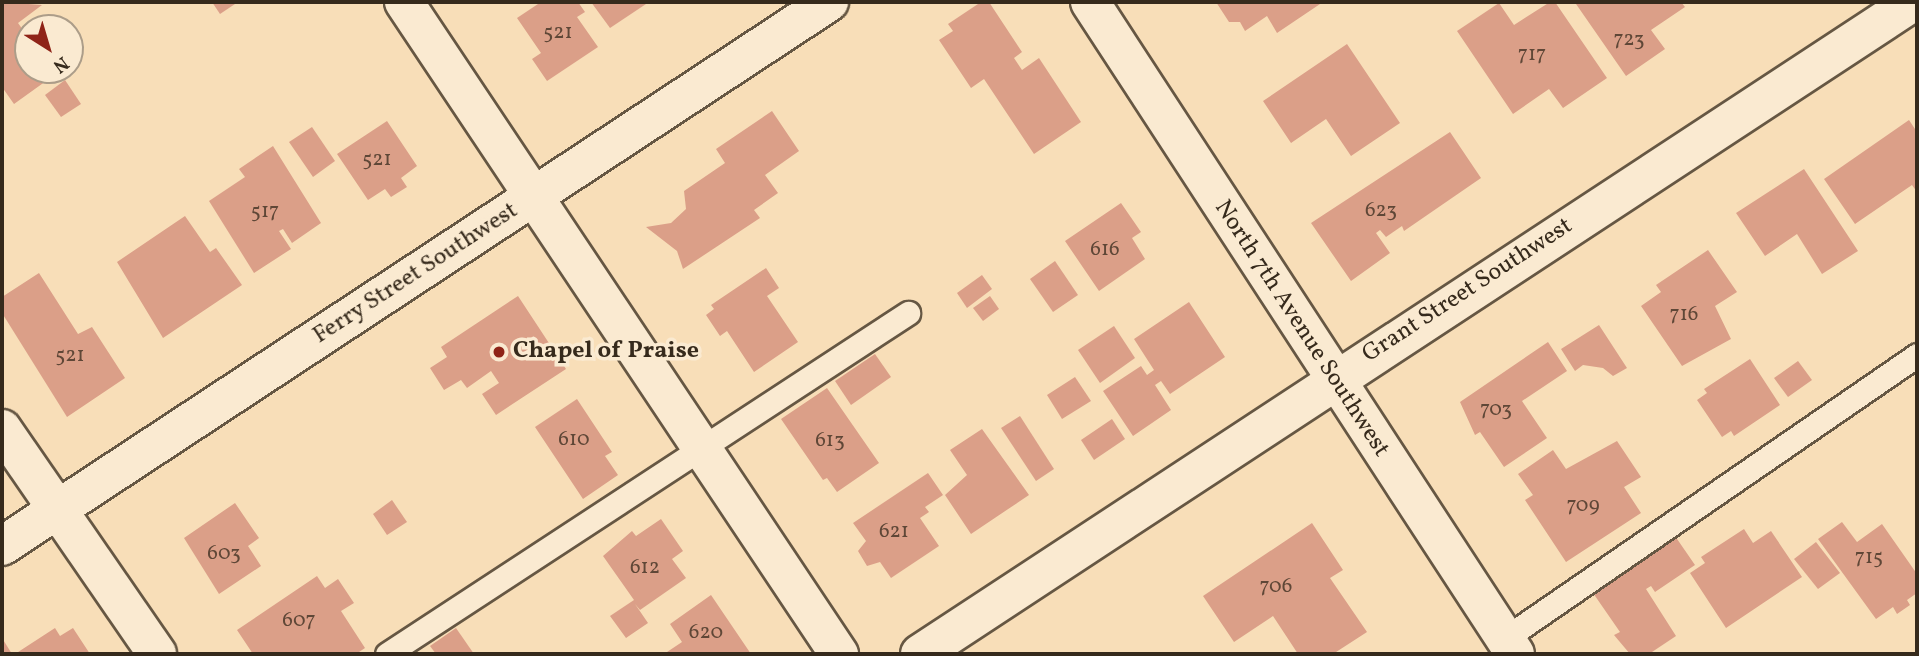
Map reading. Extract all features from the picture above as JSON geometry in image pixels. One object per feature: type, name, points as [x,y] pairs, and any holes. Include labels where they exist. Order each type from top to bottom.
[{"type":"street","points":[[404,2],[839,654]]},
{"type":"street","name":"Ferry Street Southwest","points":[[2,546],[829,2]]},
{"type":"street","name":"North 7th Avenue Southwest","points":[[1090,2],[1510,647]]},
{"type":"street","name":"Grant Street Southwest","points":[[920,654],[1333,379],[1913,2]]},
{"type":"street","points":[[2,429],[157,654]]},
{"type":"lane","points":[[387,654],[700,445],[908,313]]},
{"type":"lane","points":[[1510,647],[1917,355]]},
{"type":"building","points":[[2,2],[42,5],[30,14],[14,14],[14,84],[42,84],[14,104],[2,87]]},
{"type":"building","points":[[212,2],[238,2],[220,14]]},
{"type":"building","points":[[541,2],[578,2],[585,12],[577,17],[598,47],[547,81],[532,59],[541,53],[517,18]]},
{"type":"building","points":[[591,2],[649,2],[610,28]]},
{"type":"building","points":[[981,2],[989,2],[1022,52],[1014,58],[1022,70],[1039,58],[1081,122],[1034,154],[984,79],[971,88],[939,40],[953,31],[948,24]]},
{"type":"building","points":[[1216,2],[1323,2],[1277,33],[1267,16],[1245,31],[1240,22],[1229,22]]},
{"type":"building","points":[[1550,2],[1555,2],[1607,78],[1563,108],[1549,89],[1513,114],[1457,31],[1499,3],[1514,25]]},
{"type":"building","points":[[1681,2],[1685,7],[1651,30],[1665,49],[1626,76],[1576,4]]},
{"type":"building","points":[[1347,44],[1400,123],[1351,156],[1326,119],[1291,143],[1263,101]]},
{"type":"building","points":[[60,84],[68,84],[81,104],[61,117],[45,95]]},
{"type":"building","points":[[772,111],[799,151],[765,175],[778,193],[754,210],[760,218],[683,269],[677,251],[646,227],[671,223],[686,209],[684,191],[725,163],[716,149]]},
{"type":"building","points":[[1909,120],[1917,132],[1917,192],[1912,185],[1855,224],[1824,179]]},
{"type":"building","points":[[387,121],[417,166],[401,178],[407,187],[391,197],[385,189],[368,200],[337,154]]},
{"type":"building","points":[[312,127],[335,161],[313,177],[289,142]]},
{"type":"building","points":[[1450,132],[1481,178],[1404,231],[1402,226],[1386,237],[1380,230],[1376,233],[1390,253],[1351,281],[1311,223]]},
{"type":"building","points":[[273,146],[321,223],[292,243],[283,229],[279,231],[291,249],[254,273],[209,201],[245,177],[239,169]]},
{"type":"building","points":[[1804,169],[1858,251],[1822,274],[1797,234],[1765,256],[1736,213]]},
{"type":"building","points":[[1121,203],[1141,232],[1132,238],[1145,259],[1099,291],[1065,241]]},
{"type":"building","points":[[185,216],[210,252],[216,248],[242,285],[163,338],[117,262]]},
{"type":"building","points":[[1708,250],[1737,292],[1715,306],[1731,339],[1682,366],[1641,306],[1661,292],[1656,285]]},
{"type":"building","points":[[1055,261],[1078,295],[1053,312],[1030,279]]},
{"type":"building","points":[[766,268],[779,288],[767,296],[798,342],[754,372],[727,331],[720,336],[706,315],[714,309],[711,305]]},
{"type":"building","points":[[39,273],[78,334],[92,327],[125,378],[67,417],[2,313],[2,297]]},
{"type":"building","points":[[982,275],[992,289],[967,308],[957,293]]},
{"type":"building","name":"Chapel of Praise","points":[[518,296],[566,369],[496,415],[482,394],[499,383],[491,371],[467,388],[461,380],[444,390],[430,368],[447,357],[441,347]]},
{"type":"building","points":[[990,296],[999,309],[983,321],[973,308]]},
{"type":"building","points":[[1189,302],[1225,357],[1170,394],[1161,381],[1155,385],[1171,410],[1133,436],[1103,391],[1141,366],[1147,375],[1154,370],[1134,339]]},
{"type":"building","points":[[1599,325],[1627,368],[1613,376],[1603,368],[1583,365],[1575,371],[1561,349]]},
{"type":"building","points":[[1114,326],[1135,358],[1100,383],[1078,350]]},
{"type":"building","points":[[1548,342],[1567,371],[1522,401],[1547,438],[1504,467],[1480,432],[1475,435],[1460,402]]},
{"type":"building","points":[[875,354],[891,377],[851,405],[835,381]]},
{"type":"building","points":[[1750,359],[1780,405],[1734,436],[1731,431],[1722,437],[1697,400],[1707,393],[1704,389]]},
{"type":"building","points":[[1798,361],[1812,380],[1788,397],[1774,378]]},
{"type":"building","points":[[1075,377],[1091,401],[1062,419],[1047,395]]},
{"type":"building","points":[[827,388],[879,463],[837,492],[827,478],[823,480],[781,419]]},
{"type":"building","points":[[577,399],[612,452],[605,456],[618,475],[583,499],[535,427]]},
{"type":"building","points":[[1020,416],[1054,469],[1036,481],[1001,428]]},
{"type":"building","points":[[1112,419],[1125,439],[1094,460],[1081,440]]},
{"type":"building","points":[[982,429],[1029,495],[971,534],[945,495],[967,475],[950,450]]},
{"type":"building","points":[[1617,441],[1641,477],[1624,487],[1641,513],[1566,562],[1525,500],[1533,495],[1518,474],[1553,450],[1566,469]]},
{"type":"building","points":[[928,473],[943,495],[925,507],[929,512],[920,518],[939,546],[891,578],[880,562],[867,566],[858,551],[866,541],[853,523]]},
{"type":"building","points":[[392,500],[407,522],[387,535],[373,514]]},
{"type":"building","points":[[235,503],[259,538],[248,546],[261,566],[219,594],[184,538]]},
{"type":"building","points":[[661,519],[683,551],[672,559],[686,578],[640,610],[635,604],[648,623],[626,638],[610,616],[634,600],[603,556],[632,531],[636,536]]},
{"type":"building","points":[[1842,522],[1857,542],[1882,524],[1917,574],[1917,593],[1907,600],[1910,605],[1897,614],[1893,607],[1876,619],[1818,539]]},
{"type":"building","points":[[1312,523],[1343,570],[1330,578],[1367,632],[1333,654],[1298,654],[1273,616],[1234,642],[1203,596]]},
{"type":"building","points":[[1744,529],[1753,543],[1771,531],[1802,577],[1726,628],[1690,573],[1705,563],[1701,557]]},
{"type":"building","points":[[1675,536],[1695,565],[1655,592],[1651,586],[1646,589],[1676,636],[1649,654],[1630,654],[1614,635],[1620,632],[1593,593]]},
{"type":"building","points":[[1816,542],[1840,573],[1818,589],[1794,559]]},
{"type":"building","points":[[317,576],[325,588],[338,579],[354,603],[341,611],[365,648],[356,654],[253,654],[237,630]]},
{"type":"building","points":[[711,595],[751,654],[664,654],[682,642],[670,624]]},
{"type":"building","points":[[55,628],[60,636],[73,628],[90,654],[15,654]]},
{"type":"building","points":[[456,628],[474,654],[436,654],[430,646]]},
{"type":"building","points":[[2,638],[12,654],[2,654]]},
{"type":"place","name":"Chapel of Praise","points":[[499,352]]}]
